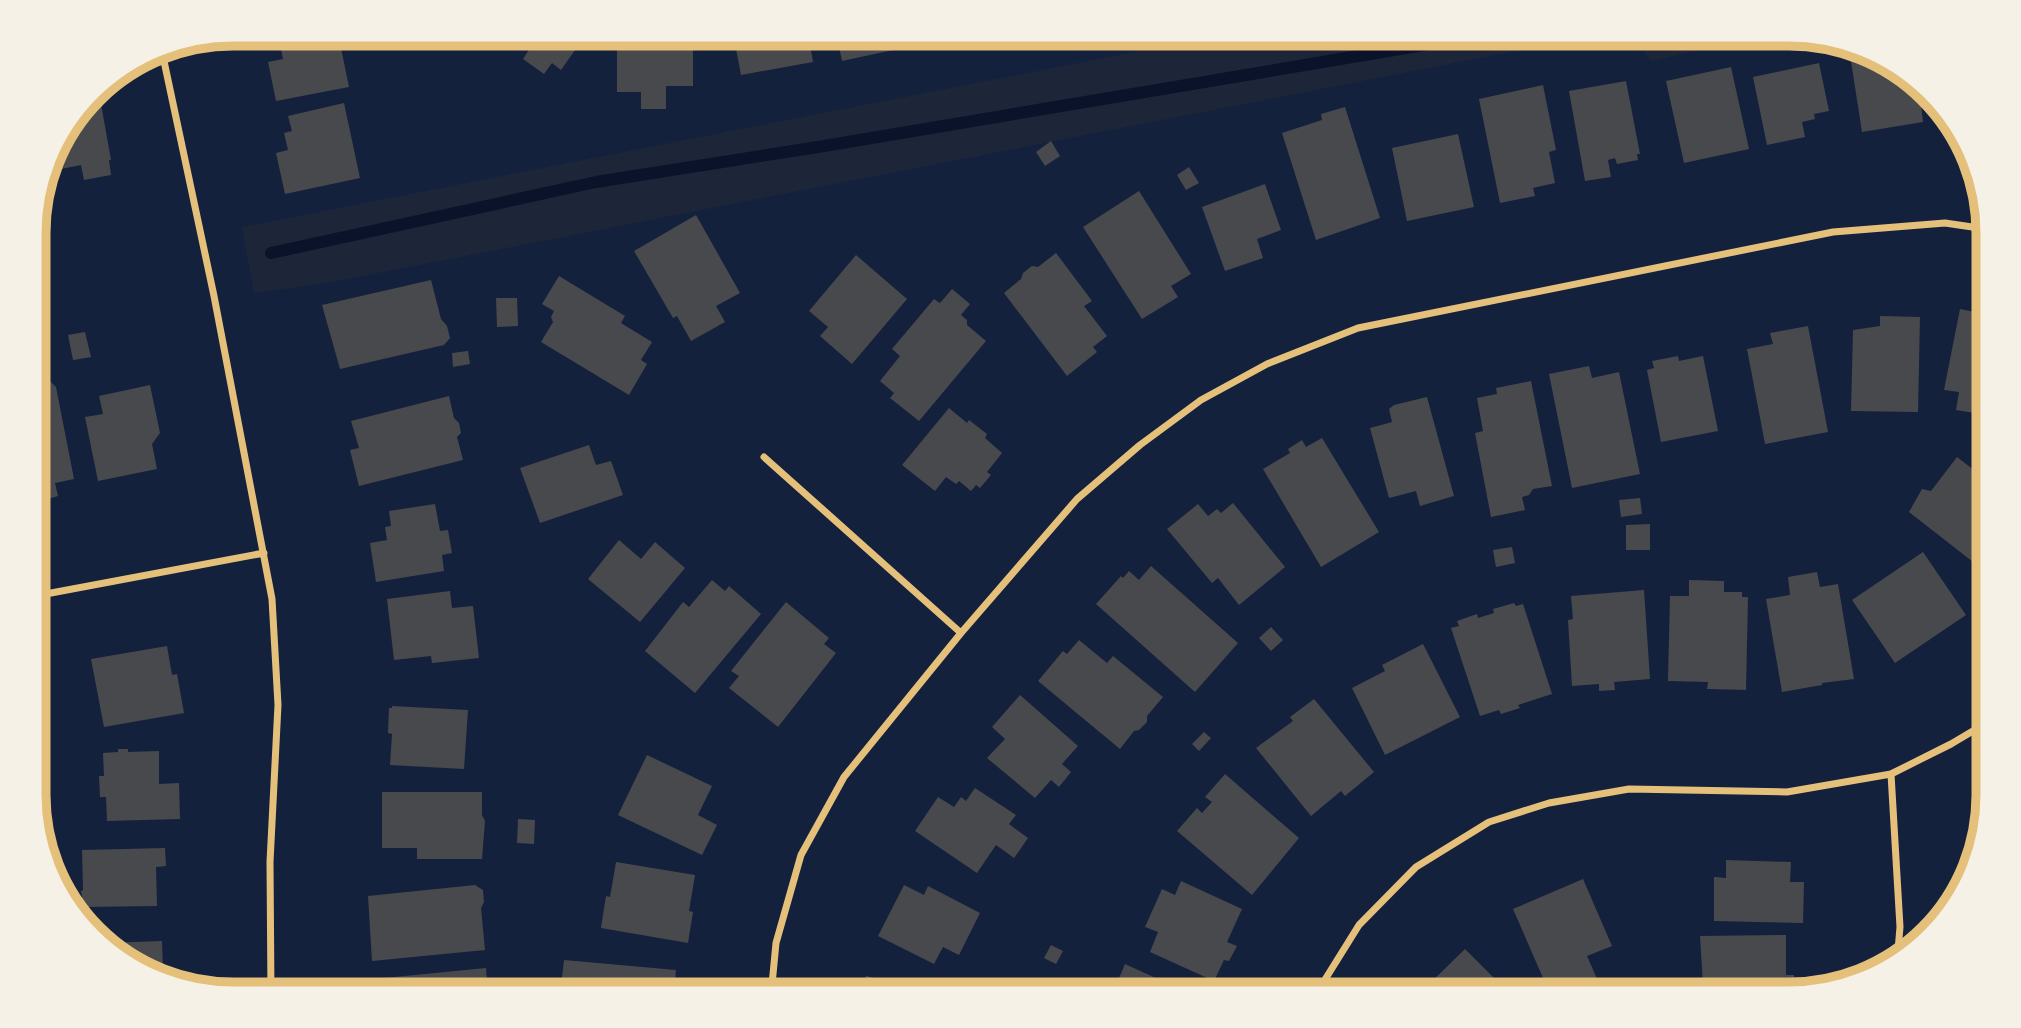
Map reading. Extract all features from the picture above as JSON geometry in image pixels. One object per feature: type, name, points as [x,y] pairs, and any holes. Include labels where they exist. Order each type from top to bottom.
[{"type":"street","points":[[163,59],[272,599],[278,705],[270,862],[271,982]]},
{"type":"street","points":[[772,982],[776,943],[800,855],[844,777],[961,633],[1077,499],[1140,445],[1201,400],[1266,364],[1358,328],[1833,232],[1945,223],[1976,227]]},
{"type":"street","points":[[764,457],[961,633]]},
{"type":"street","points":[[46,594],[264,552]]},
{"type":"street","points":[[1324,982],[1359,925],[1416,867],[1489,822],[1549,803],[1629,789],[1787,792],[1891,774],[1976,729]]},
{"type":"street","points":[[1891,774],[1900,928],[1898,946]]},
{"type":"shaded area","points":[[1165,46],[1541,46],[327,283],[254,293],[242,227]]},
{"type":"shaded area","points":[[1640,46],[1715,46],[1651,61]]},
{"type":"building","points":[[280,46],[341,46],[349,87],[276,101],[268,62],[283,59]]},
{"type":"building","points":[[527,46],[578,46],[561,70],[552,63],[544,74],[523,59],[530,48]]},
{"type":"building","points":[[617,46],[693,46],[693,86],[666,86],[666,109],[641,109],[641,92],[617,92]]},
{"type":"building","points":[[735,46],[810,46],[813,62],[741,75]]},
{"type":"building","points":[[839,46],[912,46],[842,61]]},
{"type":"building","points":[[1850,56],[1882,71],[1921,100],[1923,122],[1862,132]]},
{"type":"building","points":[[1819,63],[1829,111],[1814,114],[1815,119],[1802,122],[1805,137],[1767,145],[1753,77]]},
{"type":"building","points":[[1731,67],[1749,149],[1684,163],[1666,81]]},
{"type":"building","points":[[1626,81],[1640,154],[1637,154],[1638,160],[1617,164],[1615,158],[1608,160],[1611,177],[1585,181],[1569,91]]},
{"type":"building","points":[[1543,85],[1556,150],[1549,152],[1555,183],[1533,188],[1535,196],[1500,203],[1479,99]]},
{"type":"building","points":[[100,100],[111,160],[111,175],[84,180],[81,165],[57,170],[71,139]]},
{"type":"building","points":[[344,103],[360,178],[285,194],[276,153],[288,150],[284,133],[292,131],[288,116]]},
{"type":"building","points":[[1345,107],[1380,218],[1316,240],[1282,133],[1322,120],[1321,114]]},
{"type":"building","points":[[1458,134],[1474,207],[1407,221],[1392,148]]},
{"type":"building","points":[[1051,141],[1060,156],[1045,166],[1036,152]]},
{"type":"building","points":[[1189,167],[1199,183],[1186,190],[1177,175]]},
{"type":"building","points":[[1265,184],[1281,230],[1257,239],[1263,258],[1225,271],[1202,207]]},
{"type":"building","points":[[1139,191],[1191,274],[1171,286],[1178,297],[1142,319],[1083,227]]},
{"type":"building","points":[[696,215],[740,293],[716,306],[725,322],[691,341],[677,316],[673,318],[634,251]]},
{"type":"building","points":[[1056,253],[1092,301],[1084,306],[1107,336],[1093,347],[1097,352],[1067,376],[1004,293],[1032,266],[1038,267]]},
{"type":"building","points":[[856,255],[907,299],[852,364],[820,336],[828,327],[809,311]]},
{"type":"building","points":[[559,276],[625,316],[621,323],[652,342],[641,360],[647,364],[629,395],[541,342],[553,322],[551,317],[554,311],[542,304]]},
{"type":"building","points":[[431,280],[441,319],[447,326],[450,338],[444,345],[340,369],[322,305]]},
{"type":"building","points":[[952,289],[970,304],[961,315],[967,320],[967,325],[986,341],[919,421],[890,398],[894,393],[880,381],[900,356],[892,349],[934,299],[940,303]]},
{"type":"building","points":[[496,298],[517,298],[518,326],[497,327]]},
{"type":"building","points":[[1960,309],[1976,312],[1976,413],[1956,410],[1959,392],[1944,390]]},
{"type":"building","points":[[1880,316],[1920,317],[1918,412],[1851,411],[1853,330],[1880,326]]},
{"type":"building","points":[[1808,326],[1828,432],[1765,444],[1747,349],[1773,344],[1770,333]]},
{"type":"building","points":[[85,332],[91,357],[73,360],[68,335]]},
{"type":"building","points":[[468,351],[470,364],[453,367],[452,353]]},
{"type":"building","points":[[1678,356],[1679,361],[1703,356],[1718,431],[1661,442],[1647,370],[1654,368],[1652,361]]},
{"type":"building","points":[[1589,366],[1592,378],[1619,372],[1640,474],[1572,488],[1549,374]]},
{"type":"building","points":[[49,380],[56,387],[74,479],[55,483],[58,496],[46,500],[46,381]]},
{"type":"building","points":[[1531,381],[1552,486],[1533,489],[1529,495],[1522,497],[1525,510],[1491,517],[1475,433],[1483,431],[1477,398],[1497,394],[1496,388]]},
{"type":"building","points":[[150,385],[160,433],[152,444],[157,469],[98,481],[85,417],[103,414],[99,396]]},
{"type":"building","points":[[449,396],[454,418],[459,423],[461,433],[457,437],[463,460],[359,486],[350,450],[359,448],[351,421]]},
{"type":"building","points":[[1427,397],[1454,496],[1420,506],[1416,491],[1389,498],[1370,428],[1392,422],[1389,409],[1394,405]]},
{"type":"building","points":[[949,408],[967,423],[969,420],[987,434],[985,438],[1002,453],[987,472],[991,475],[980,488],[976,485],[971,491],[959,481],[956,484],[946,477],[935,491],[902,465]]},
{"type":"building","points":[[1322,438],[1379,532],[1321,567],[1263,469],[1290,453],[1288,449],[1302,440],[1306,447]]},
{"type":"building","points":[[589,445],[596,465],[611,461],[623,495],[540,523],[520,468]]},
{"type":"building","points":[[1957,457],[1976,472],[1976,564],[1909,512],[1922,489],[1931,491]]},
{"type":"building","points":[[1640,498],[1642,514],[1621,517],[1619,500]]},
{"type":"building","points":[[1233,503],[1285,567],[1239,605],[1218,578],[1212,583],[1167,529],[1198,504],[1208,516],[1217,509],[1221,513]]},
{"type":"building","points":[[435,504],[440,531],[448,530],[452,553],[442,555],[444,571],[376,582],[370,543],[387,540],[385,527],[391,526],[389,511]]},
{"type":"building","points":[[1650,524],[1650,550],[1626,550],[1626,525]]},
{"type":"building","points":[[619,540],[641,559],[655,542],[685,568],[640,622],[588,579]]},
{"type":"building","points":[[1512,547],[1515,563],[1496,567],[1493,550]]},
{"type":"building","points":[[1923,552],[1966,615],[1895,663],[1852,600]]},
{"type":"building","points":[[1151,566],[1238,643],[1195,692],[1096,604],[1121,576],[1123,578],[1129,571],[1139,580]]},
{"type":"building","points":[[1817,572],[1820,587],[1838,584],[1854,679],[1782,692],[1766,599],[1790,595],[1788,577]]},
{"type":"building","points":[[712,580],[725,591],[729,586],[761,614],[695,693],[645,651],[683,602],[689,607]]},
{"type":"building","points":[[1689,580],[1724,581],[1724,592],[1742,592],[1742,597],[1748,597],[1746,690],[1707,689],[1708,682],[1668,681],[1670,596],[1689,596]]},
{"type":"building","points":[[1644,590],[1650,679],[1614,682],[1615,690],[1599,691],[1599,684],[1572,686],[1568,620],[1573,619],[1571,596]]},
{"type":"building","points":[[450,591],[452,608],[473,606],[479,658],[432,663],[431,656],[394,660],[387,599]]},
{"type":"building","points":[[786,602],[829,638],[824,644],[836,653],[778,727],[729,688],[739,676],[731,671]]},
{"type":"building","points":[[1514,603],[1516,606],[1523,604],[1552,694],[1518,705],[1520,708],[1501,714],[1499,710],[1480,716],[1451,628],[1459,626],[1457,621],[1477,614],[1478,618],[1494,613],[1493,609]]},
{"type":"building","points":[[1271,627],[1283,640],[1271,651],[1259,638]]},
{"type":"building","points":[[1079,640],[1107,663],[1113,656],[1163,697],[1147,716],[1147,722],[1134,731],[1120,749],[1038,681],[1063,651],[1067,654]]},
{"type":"building","points":[[1423,644],[1460,717],[1385,755],[1352,688],[1385,671],[1382,665]]},
{"type":"building","points":[[167,646],[172,675],[177,674],[184,713],[104,727],[91,659]]},
{"type":"building","points":[[1020,695],[1078,746],[1062,764],[1071,772],[1059,787],[1051,780],[1035,798],[987,758],[1005,739],[992,727]]},
{"type":"building","points":[[1314,699],[1374,772],[1345,796],[1341,791],[1311,816],[1256,748],[1293,721],[1290,717]]},
{"type":"building","points":[[389,708],[468,710],[464,769],[390,765],[392,734],[388,733]]},
{"type":"building","points":[[1204,732],[1211,738],[1199,751],[1192,744]]},
{"type":"building","points":[[118,749],[128,749],[128,752],[159,751],[159,784],[179,783],[180,819],[107,821],[106,797],[100,797],[99,776],[104,776],[103,753],[118,752]]},
{"type":"building","points":[[647,755],[712,786],[698,815],[717,825],[702,855],[618,815]]},
{"type":"building","points":[[1225,774],[1299,838],[1252,895],[1177,831],[1197,808],[1202,813],[1212,802],[1205,797]]},
{"type":"building","points":[[975,788],[1016,815],[1009,824],[1028,838],[1014,858],[996,845],[977,873],[915,831],[938,797],[954,807],[961,797],[966,801]]},
{"type":"building","points":[[382,792],[482,792],[482,815],[485,821],[482,859],[417,859],[417,848],[382,848]]},
{"type":"building","points":[[518,819],[535,820],[534,844],[517,843]]},
{"type":"building","points":[[165,848],[166,866],[156,867],[157,906],[84,907],[81,891],[82,850]]},
{"type":"building","points":[[1726,860],[1791,862],[1790,882],[1804,882],[1803,923],[1714,921],[1714,877],[1726,878]]},
{"type":"building","points":[[616,862],[695,875],[689,911],[693,912],[688,943],[601,928],[606,896],[610,897]]},
{"type":"building","points":[[1583,879],[1612,946],[1587,956],[1598,981],[1545,982],[1513,909]]},
{"type":"building","points":[[1181,881],[1242,909],[1227,942],[1237,946],[1229,961],[1224,960],[1214,981],[1150,952],[1158,932],[1145,927],[1162,889],[1175,895]]},
{"type":"building","points":[[475,885],[483,890],[484,902],[481,908],[485,950],[372,961],[368,896]]},
{"type":"building","points":[[904,885],[924,895],[928,886],[980,913],[959,955],[943,947],[934,964],[878,936]]},
{"type":"building","points":[[1786,935],[1786,975],[1794,975],[1794,982],[1703,982],[1700,936]]},
{"type":"building","points":[[162,941],[163,969],[150,963],[117,943]]},
{"type":"building","points":[[1051,945],[1063,951],[1056,964],[1044,958]]},
{"type":"building","points":[[1465,949],[1498,982],[1431,982]]},
{"type":"building","points":[[564,960],[676,970],[675,982],[561,982]]},
{"type":"building","points":[[1125,964],[1164,982],[1117,982]]},
{"type":"building","points":[[486,968],[487,982],[374,982],[374,979]]},
{"type":"building","points":[[866,976],[891,982],[864,982]]},
{"type":"waterway","points":[[271,253],[596,182],[1418,46]]}]
